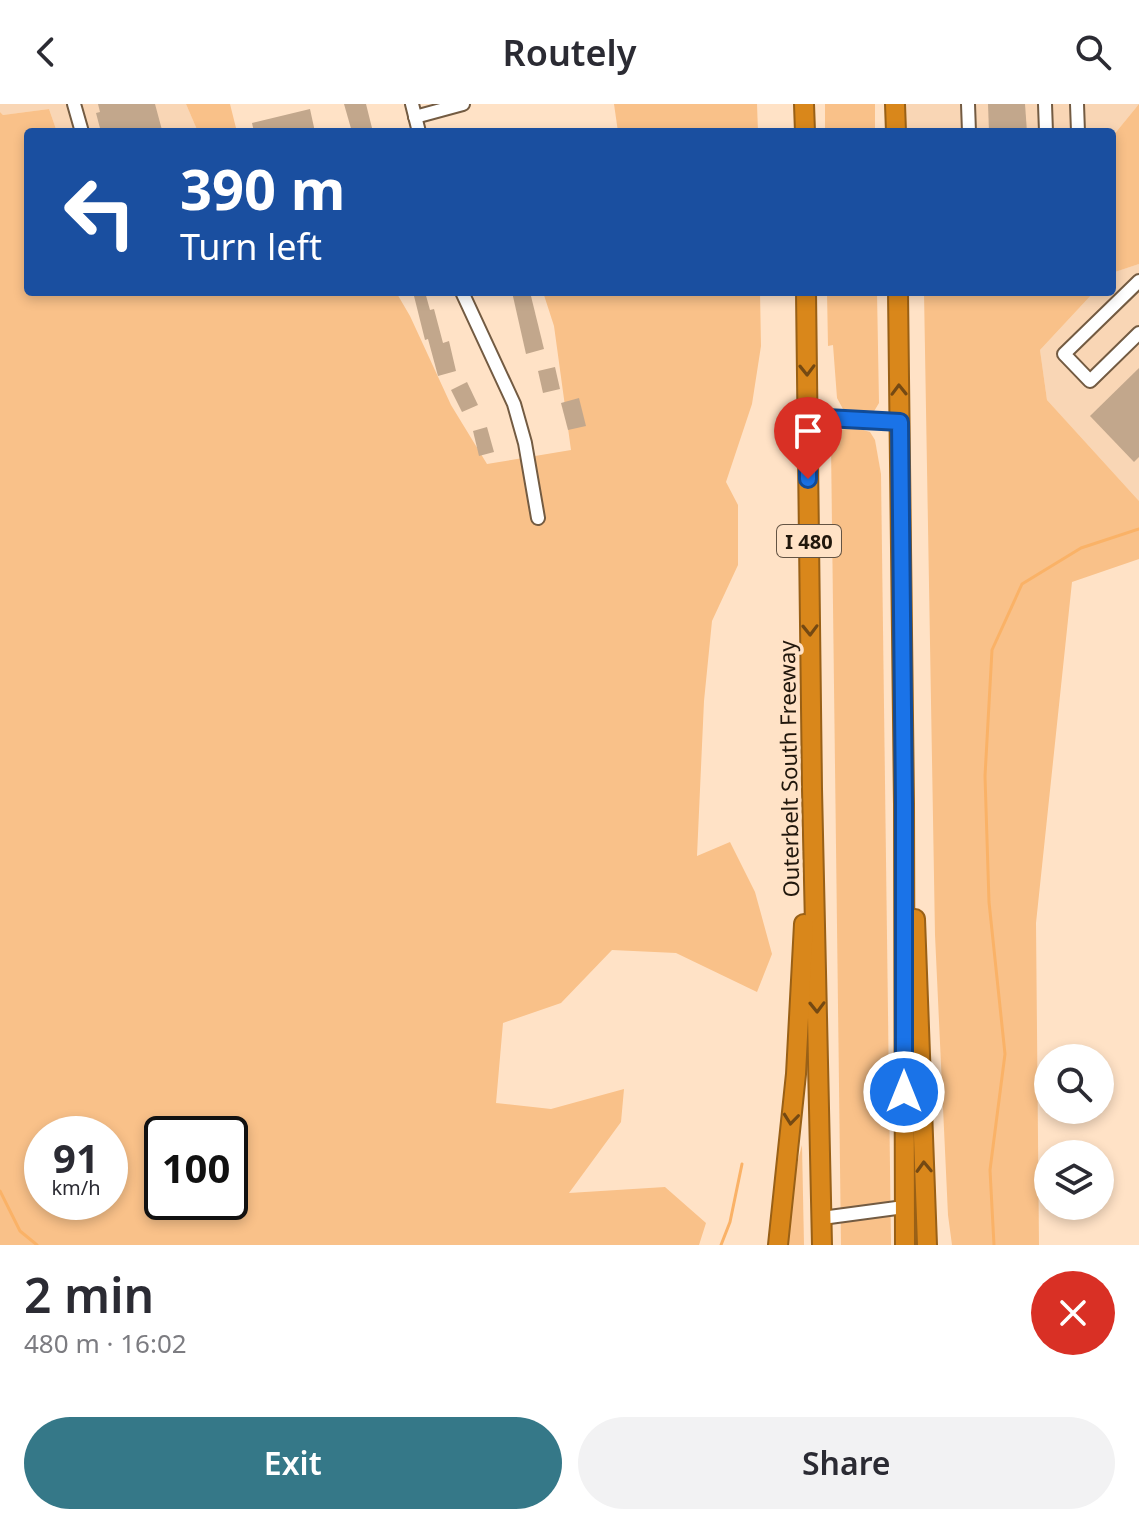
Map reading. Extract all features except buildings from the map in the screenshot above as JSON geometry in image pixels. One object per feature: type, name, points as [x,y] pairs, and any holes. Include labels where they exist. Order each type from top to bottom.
[{"type":"highway","points":[[804,104],[805,128]]},
{"type":"highway","points":[[895,104],[896,128]]},
{"type":"highway","name":"Outerbelt South Freeway","points":[[806,296],[822,1245]]},
{"type":"highway","points":[[898,296],[905,1245]]},
{"type":"highway","points":[[776,1245],[796,1074],[812,789]]},
{"type":"highway","points":[[904,804],[916,929],[927,1245]]},
{"type":"street","points":[[74,104],[81,128]]},
{"type":"street","points":[[414,110],[463,104]]},
{"type":"street","points":[[968,104],[969,128]]},
{"type":"street","points":[[1045,104],[1046,128]]},
{"type":"street","points":[[1077,104],[1078,128]]},
{"type":"street","points":[[1139,281],[1064,354],[1090,381],[1139,333]]},
{"type":"street","points":[[464,296],[514,404],[525,443],[538,518]]},
{"type":"street","points":[[808,417],[900,422]]},
{"type":"street","points":[[822,1218],[904,1207]]},
{"type":"shaded area","points":[[0,104],[186,104],[196,128],[56,128],[49,109],[3,115]]},
{"type":"shaded area","points":[[186,104],[230,104],[236,128],[196,128]]},
{"type":"shaded area","points":[[614,104],[757,104],[758,128],[617,128]]},
{"type":"shaded area","points":[[825,104],[875,104],[875,128],[825,128]]},
{"type":"shaded area","points":[[895,104],[1139,104],[1116,132],[1116,128],[896,128]]},
{"type":"shaded area","points":[[1139,104],[1139,264],[1116,272],[1116,132]]},
{"type":"shaded area","points":[[49,109],[56,128],[24,128],[24,296],[398,296],[451,405],[487,464],[571,450],[554,326],[544,296],[760,296],[761,346],[752,404],[726,482],[738,505],[738,565],[712,621],[704,701],[697,856],[730,842],[755,892],[772,954],[757,992],[676,953],[612,950],[561,1003],[503,1023],[496,1103],[551,1109],[624,1089],[621,1122],[569,1193],[665,1187],[706,1223],[699,1245],[0,1245],[0,112],[3,115]]},
{"type":"shaded area","points":[[1139,264],[1139,501],[1047,400],[1040,350],[1090,296],[1116,296],[1116,272]]},
{"type":"shaded area","points":[[827,296],[877,296],[879,403],[873,413],[861,414],[843,409],[837,398],[833,345],[828,346]]},
{"type":"shaded area","points":[[924,296],[1090,296],[1040,350],[1047,400],[1139,501],[1139,559],[1072,582],[1036,923],[1034,1124],[1038,1124],[1038,1140],[1034,1140],[1034,1220],[1039,1220],[1039,1245],[952,1245],[935,935]]},
{"type":"shaded area","points":[[856,428],[870,432],[875,440],[881,474],[891,1245],[841,1245],[831,446],[839,430]]},
{"type":"shaded area","points":[[802,1145],[804,1245],[786,1245],[795,1171]]},
{"type":"waterway","points":[[994,1245],[990,1170],[1005,1054],[989,902],[985,776],[992,650],[1022,584],[1081,548],[1139,529]]},
{"type":"waterway","points":[[721,1245],[730,1222],[742,1164]]},
{"type":"waterway","points":[[0,1191],[20,1231],[37,1245]]},
{"type":"route","points":[[808,479],[808,417],[900,422],[904,1092]]}]
